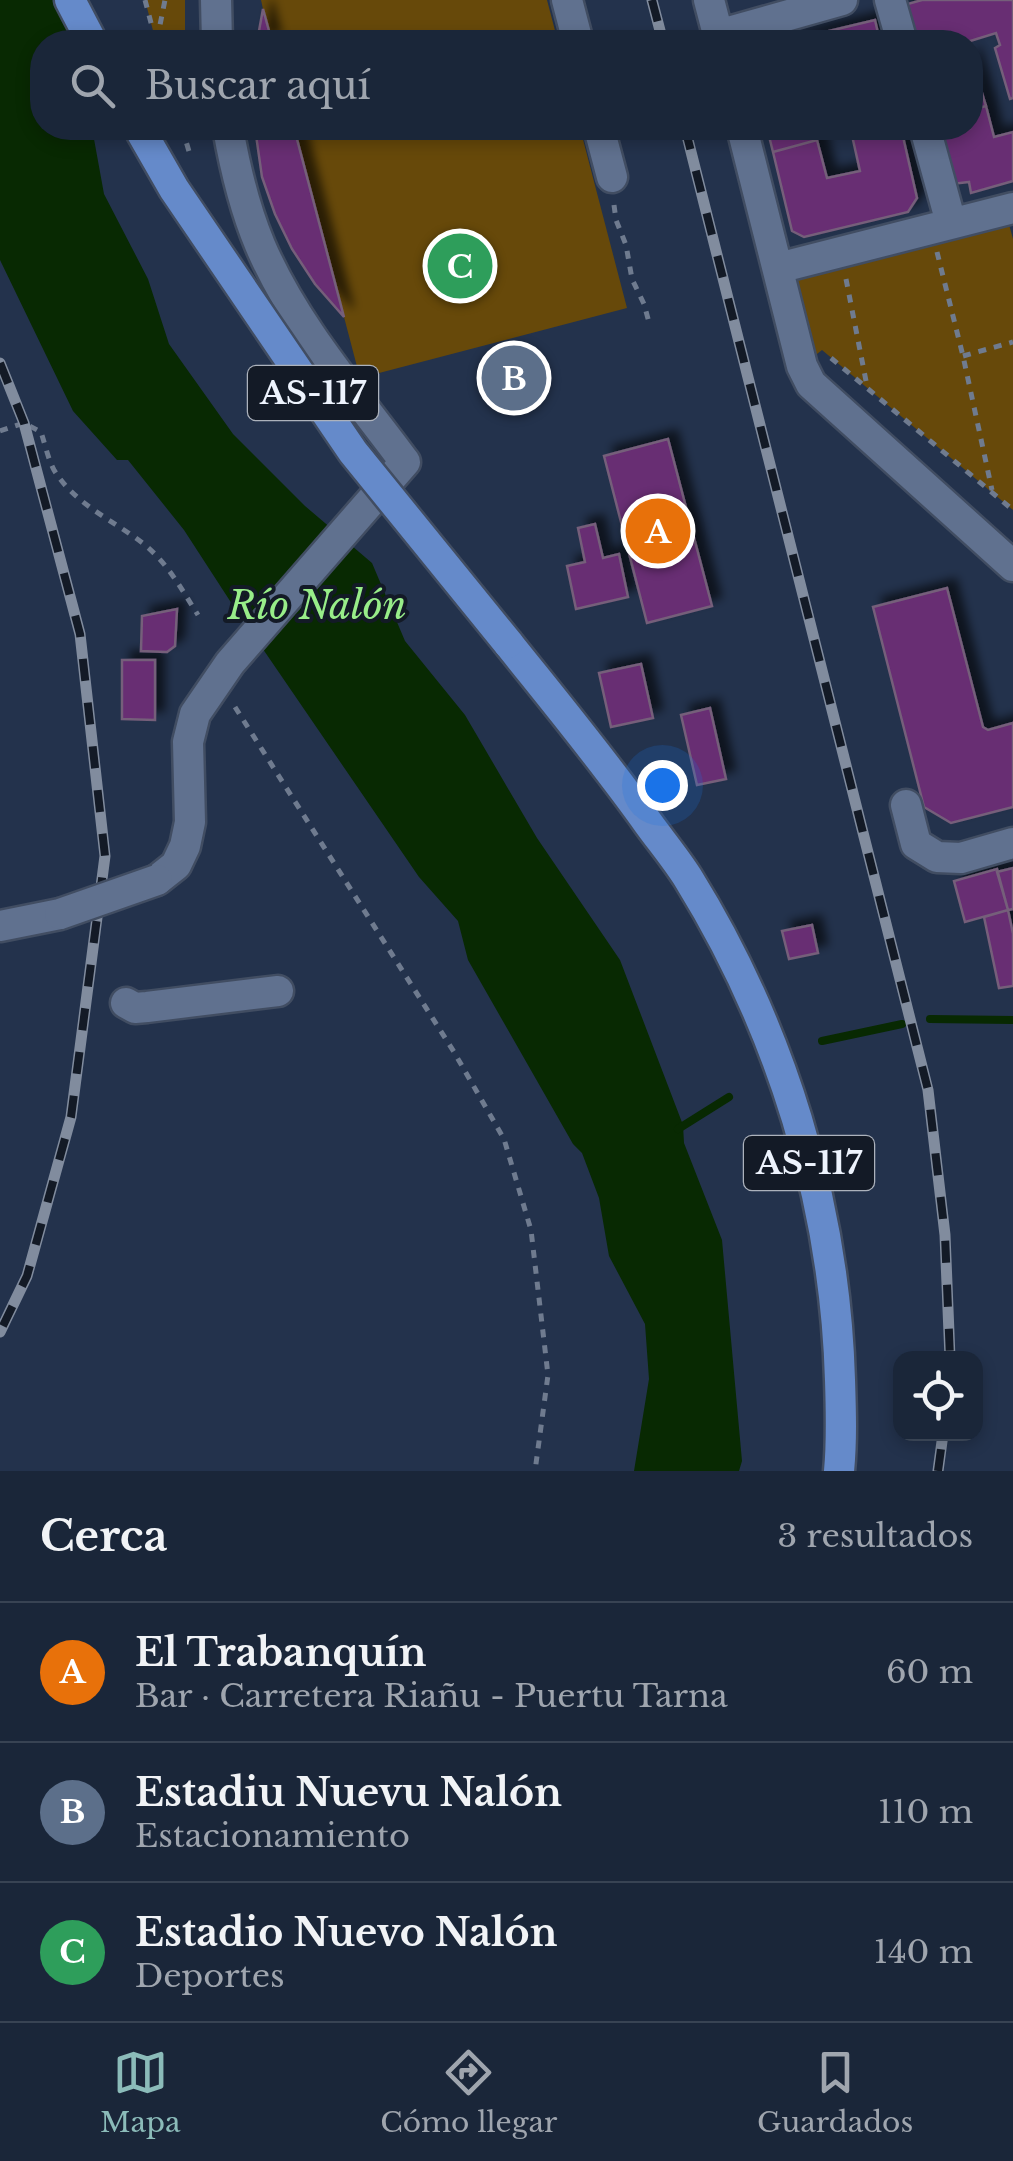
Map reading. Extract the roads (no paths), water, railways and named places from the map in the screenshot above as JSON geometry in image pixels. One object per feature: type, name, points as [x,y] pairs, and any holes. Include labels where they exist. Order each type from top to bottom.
[{"type":"main road","points":[[70,0],[86,30]]},
{"type":"main road","name":"AS-117","points":[[146,140],[174,189],[354,452],[608,767],[687,878],[734,962],[775,1055],[808,1155],[824,1226],[838,1334],[842,1442],[839,1471]]},
{"type":"street","points":[[216,0],[217,30]]},
{"type":"street","points":[[567,0],[575,30]]},
{"type":"street","points":[[709,0],[717,30]]},
{"type":"street","points":[[747,30],[842,0]]},
{"type":"street","points":[[890,0],[899,30]]},
{"type":"street","points":[[0,926],[60,914],[157,880],[176,865],[190,822],[188,742],[195,714],[225,670],[405,462],[309,333],[282,290],[260,246],[239,187],[230,140]]},
{"type":"street","points":[[602,140],[612,177]]},
{"type":"street","points":[[745,140],[802,366],[810,384],[1013,566]]},
{"type":"street","points":[[927,140],[941,226]]},
{"type":"street","points":[[778,268],[1013,208]]},
{"type":"street","points":[[906,805],[916,844],[937,857],[962,858],[1013,843]]},
{"type":"street","points":[[126,1003],[146,1008],[278,991]]},
{"type":"water","name":"Río Nalón","points":[[0,0],[87,0],[88,30],[30,30],[30,140],[94,140],[104,194],[148,279],[169,344],[233,434],[305,506],[372,563],[405,641],[465,715],[537,838],[620,960],[722,1240],[742,1461],[739,1471],[634,1471],[649,1379],[645,1324],[609,1256],[599,1198],[582,1153],[573,1144],[468,960],[458,921],[419,877],[184,530],[128,460],[117,460],[73,411],[0,260]]},
{"type":"waterway","points":[[930,1019],[1013,1020]]},
{"type":"waterway","points":[[822,1041],[902,1024]]},
{"type":"waterway","points":[[678,1129],[729,1097]]},
{"type":"railway","points":[[652,0],[660,30]]},
{"type":"railway","points":[[688,140],[928,1090],[945,1235],[950,1351]]},
{"type":"railway","points":[[0,363],[24,423],[80,634],[105,856],[71,1117],[27,1276],[0,1332]]},
{"type":"railway","points":[[938,1471],[942,1441]]},
{"type":"place","name":"Estadio Nuevo Nalón","points":[[460,266]]},
{"type":"place","name":"Estadiu Nuevu Nalón","points":[[514,378]]},
{"type":"place","name":"El Trabanquín","points":[[658,531]]}]
